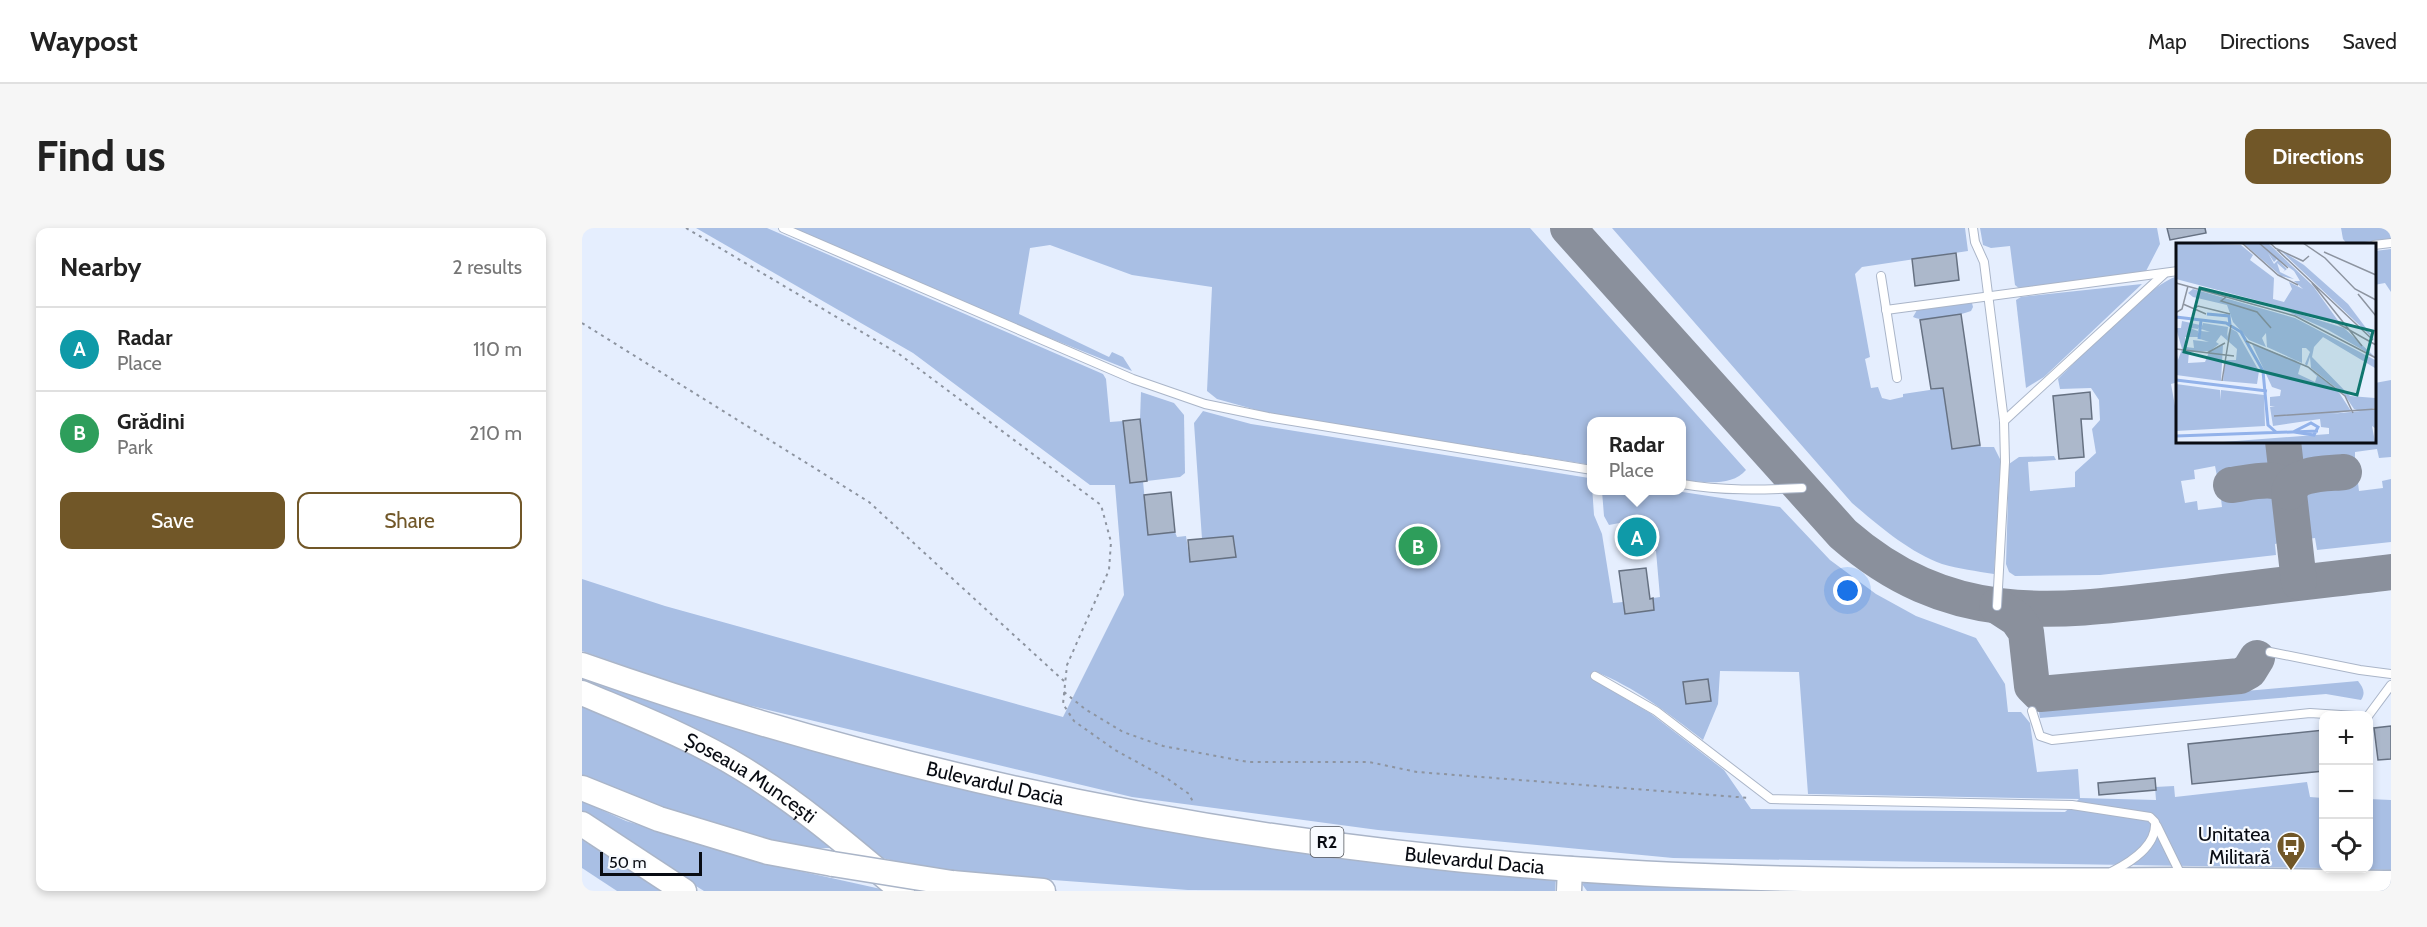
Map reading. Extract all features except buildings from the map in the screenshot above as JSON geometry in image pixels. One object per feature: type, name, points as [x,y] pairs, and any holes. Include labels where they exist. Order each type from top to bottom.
[{"type":"main road","name":"Bulevardul Dacia","points":[[582,665],[645,687],[811,738],[1103,807],[1200,824],[1389,850],[1570,880],[1751,878],[2183,880],[2391,884]]},
{"type":"main road","name":"Șoseaua Muncești","points":[[582,693],[680,736],[742,768],[807,812],[902,891]]},
{"type":"main road","points":[[582,788],[659,819],[768,852],[952,882],[1043,891]]},
{"type":"main road","points":[[582,824],[684,891]]},
{"type":"lane","points":[[783,228],[1133,379],[1205,404],[1268,417],[1587,469]]},
{"type":"lane","points":[[1973,228],[1975,242],[1984,262],[2004,421],[2005,462],[1997,606]]},
{"type":"lane","points":[[2376,245],[2391,243]]},
{"type":"lane","points":[[1886,310],[2176,271]]},
{"type":"lane","points":[[2004,421],[2165,273]]},
{"type":"lane","points":[[1881,276],[1897,378]]},
{"type":"lane","points":[[1686,485],[1711,489],[1802,488]]},
{"type":"lane","points":[[2270,652],[2391,674]]},
{"type":"lane","points":[[1595,676],[1656,711],[1771,799],[2072,805],[2150,817],[2155,822],[2183,880]]},
{"type":"lane","points":[[2372,711],[2391,685]]},
{"type":"lane","points":[[2032,711],[2040,736],[2052,740],[2319,714]]},
{"type":"lane","points":[[2093,881],[2120,868],[2139,854],[2156,832],[2155,822]]},
{"type":"path","points":[[582,231],[590,228]]},
{"type":"path","points":[[686,228],[899,354],[1101,505],[1111,542],[1109,570],[1067,665],[1064,704],[1074,721],[1116,750],[1168,779],[1189,794],[1198,812],[1200,824]]},
{"type":"path","points":[[582,323],[869,502],[1065,682]]},
{"type":"path","points":[[1064,692],[1085,709],[1123,732],[1163,746],[1248,762],[1369,762],[1417,772],[1771,799]]},
{"type":"shaded area","points":[[696,228],[767,228],[1103,374],[1106,379],[1110,422],[1123,421],[1130,482],[1143,481],[1148,534],[1175,532],[1177,537],[1186,536],[1190,562],[1236,556],[1233,536],[1202,539],[1194,423],[1203,411],[1251,424],[1587,478],[1587,495],[1593,495],[1594,515],[1602,534],[1613,603],[1623,602],[1625,614],[1654,610],[1653,598],[1660,597],[1656,551],[1644,552],[1642,543],[1645,542],[1642,529],[1630,521],[1609,525],[1604,516],[1602,495],[1686,495],[1686,493],[1780,507],[1830,560],[1876,594],[1916,616],[1976,638],[2005,684],[2008,712],[2021,712],[2030,723],[2037,772],[2078,769],[2080,798],[2156,800],[2155,787],[2174,786],[2175,797],[2307,782],[2310,797],[2319,798],[2319,868],[1673,858],[1378,830],[1132,797],[710,696],[582,651],[582,579],[665,606],[1063,717],[1124,595],[1115,485],[1090,485],[913,353]],"holes":[[[1594,671],[1624,685],[1651,702],[1703,740],[1718,704],[1720,671],[1799,672],[1808,794],[2079,799],[2065,812],[1751,809],[1724,770],[1650,713],[1592,679]]]},
{"type":"shaded area","points":[[792,228],[1530,228],[1746,470],[1733,479],[1725,481],[1686,480],[1686,417],[1587,417],[1587,464],[1275,415],[1217,399],[1207,391],[1212,287],[1132,275],[1050,245],[1030,248],[1019,314],[1109,357],[1112,352],[1123,357],[1132,371],[982,311]]},
{"type":"shaded area","points":[[1612,228],[1965,228],[1968,251],[1862,267],[1855,274],[1870,357],[1865,359],[1871,388],[1878,387],[1882,398],[1890,400],[1903,397],[1903,394],[1943,388],[1952,449],[1980,445],[1981,447],[1994,447],[2001,461],[1994,574],[1942,564],[1918,553],[1895,538],[1852,503]]},
{"type":"shaded area","points":[[1980,228],[2157,228],[2160,244],[2145,273],[2020,289],[2015,285],[2010,246],[1991,248],[1983,245]]},
{"type":"shaded area","points":[[2341,228],[2391,228],[2391,239],[2346,243]]},
{"type":"shaded area","points":[[2391,249],[2391,292],[2385,283],[2376,285],[2376,251]]},
{"type":"shaded area","points":[[2176,277],[2176,383],[2171,384],[2176,406],[2176,442],[2276,442],[2279,457],[2274,458],[2275,469],[2267,470],[2267,474],[2231,479],[2230,474],[2217,476],[2215,466],[2194,470],[2195,479],[2181,481],[2185,503],[2197,501],[2198,510],[2222,507],[2221,499],[2231,498],[2231,494],[2269,489],[2270,493],[2278,492],[2286,529],[2281,530],[2283,542],[2275,544],[2276,555],[2100,575],[2015,576],[2009,572],[2006,564],[2009,464],[2019,457],[2054,456],[2056,460],[2028,462],[2030,491],[2075,487],[2075,472],[2096,453],[2092,429],[2100,420],[2099,400],[2091,388],[2060,389],[2058,379],[2133,306],[2165,282]]},
{"type":"shaded area","points":[[2142,284],[2044,377],[2026,388],[2016,300],[2021,297]]},
{"type":"shaded area","points":[[1972,303],[1971,311],[1957,315],[1926,320],[1913,317],[1917,310]]},
{"type":"shaded area","points":[[2391,380],[2391,457],[2379,458],[2377,449],[2355,452],[2355,459],[2343,461],[2343,465],[2307,470],[2306,465],[2298,466],[2292,442],[2376,442],[2376,383]]},
{"type":"shaded area","points":[[1141,392],[1174,403],[1184,415],[1185,473],[1180,477],[1147,481],[1140,419]]},
{"type":"shaded area","points":[[2391,479],[2391,542],[2317,550],[2315,538],[2307,539],[2305,527],[2302,528],[2298,502],[2303,501],[2301,490],[2309,489],[2309,485],[2345,480],[2346,484],[2358,483],[2359,491],[2383,488],[2382,481]]},
{"type":"shaded area","points":[[582,674],[825,750],[1556,877],[1555,891],[1188,890],[943,872],[873,856],[582,687]]},
{"type":"shaded area","points":[[2358,681],[2363,690],[2361,700],[2326,694],[2040,718],[2039,712],[2042,709]]},
{"type":"shaded area","points":[[582,703],[736,772],[839,848],[802,848],[745,835],[673,814],[582,779]]},
{"type":"shaded area","points":[[2373,799],[2391,800],[2391,870],[2373,870]]},
{"type":"shaded area","points":[[582,801],[626,821],[795,870],[890,891],[704,891],[582,815]]},
{"type":"shaded area","points":[[582,840],[662,891],[617,891],[582,868]]},
{"type":"shaded area","points":[[1592,878],[2358,891],[1587,891],[1582,884]]},
{"type":"taxiway","points":[[1568,228],[1843,534],[1884,565],[1925,586],[1966,600],[2008,607],[2052,609],[2143,602],[2391,572]]},
{"type":"taxiway","points":[[2283,442],[2299,582]]},
{"type":"taxiway","points":[[2289,492],[2292,485],[2304,477],[2344,472]]},
{"type":"taxiway","points":[[2231,485],[2270,481],[2284,484],[2289,489]]},
{"type":"taxiway","points":[[1997,606],[2017,619],[2026,632],[2032,686],[2040,694],[2240,676],[2249,671],[2257,658]]},
{"type":"place","name":"Radar","points":[[1637,537]]},
{"type":"place","name":"Grădini","points":[[1418,546]]},
{"type":"place","name":"Unitatea Militară","points":[[2291,872]]}]
